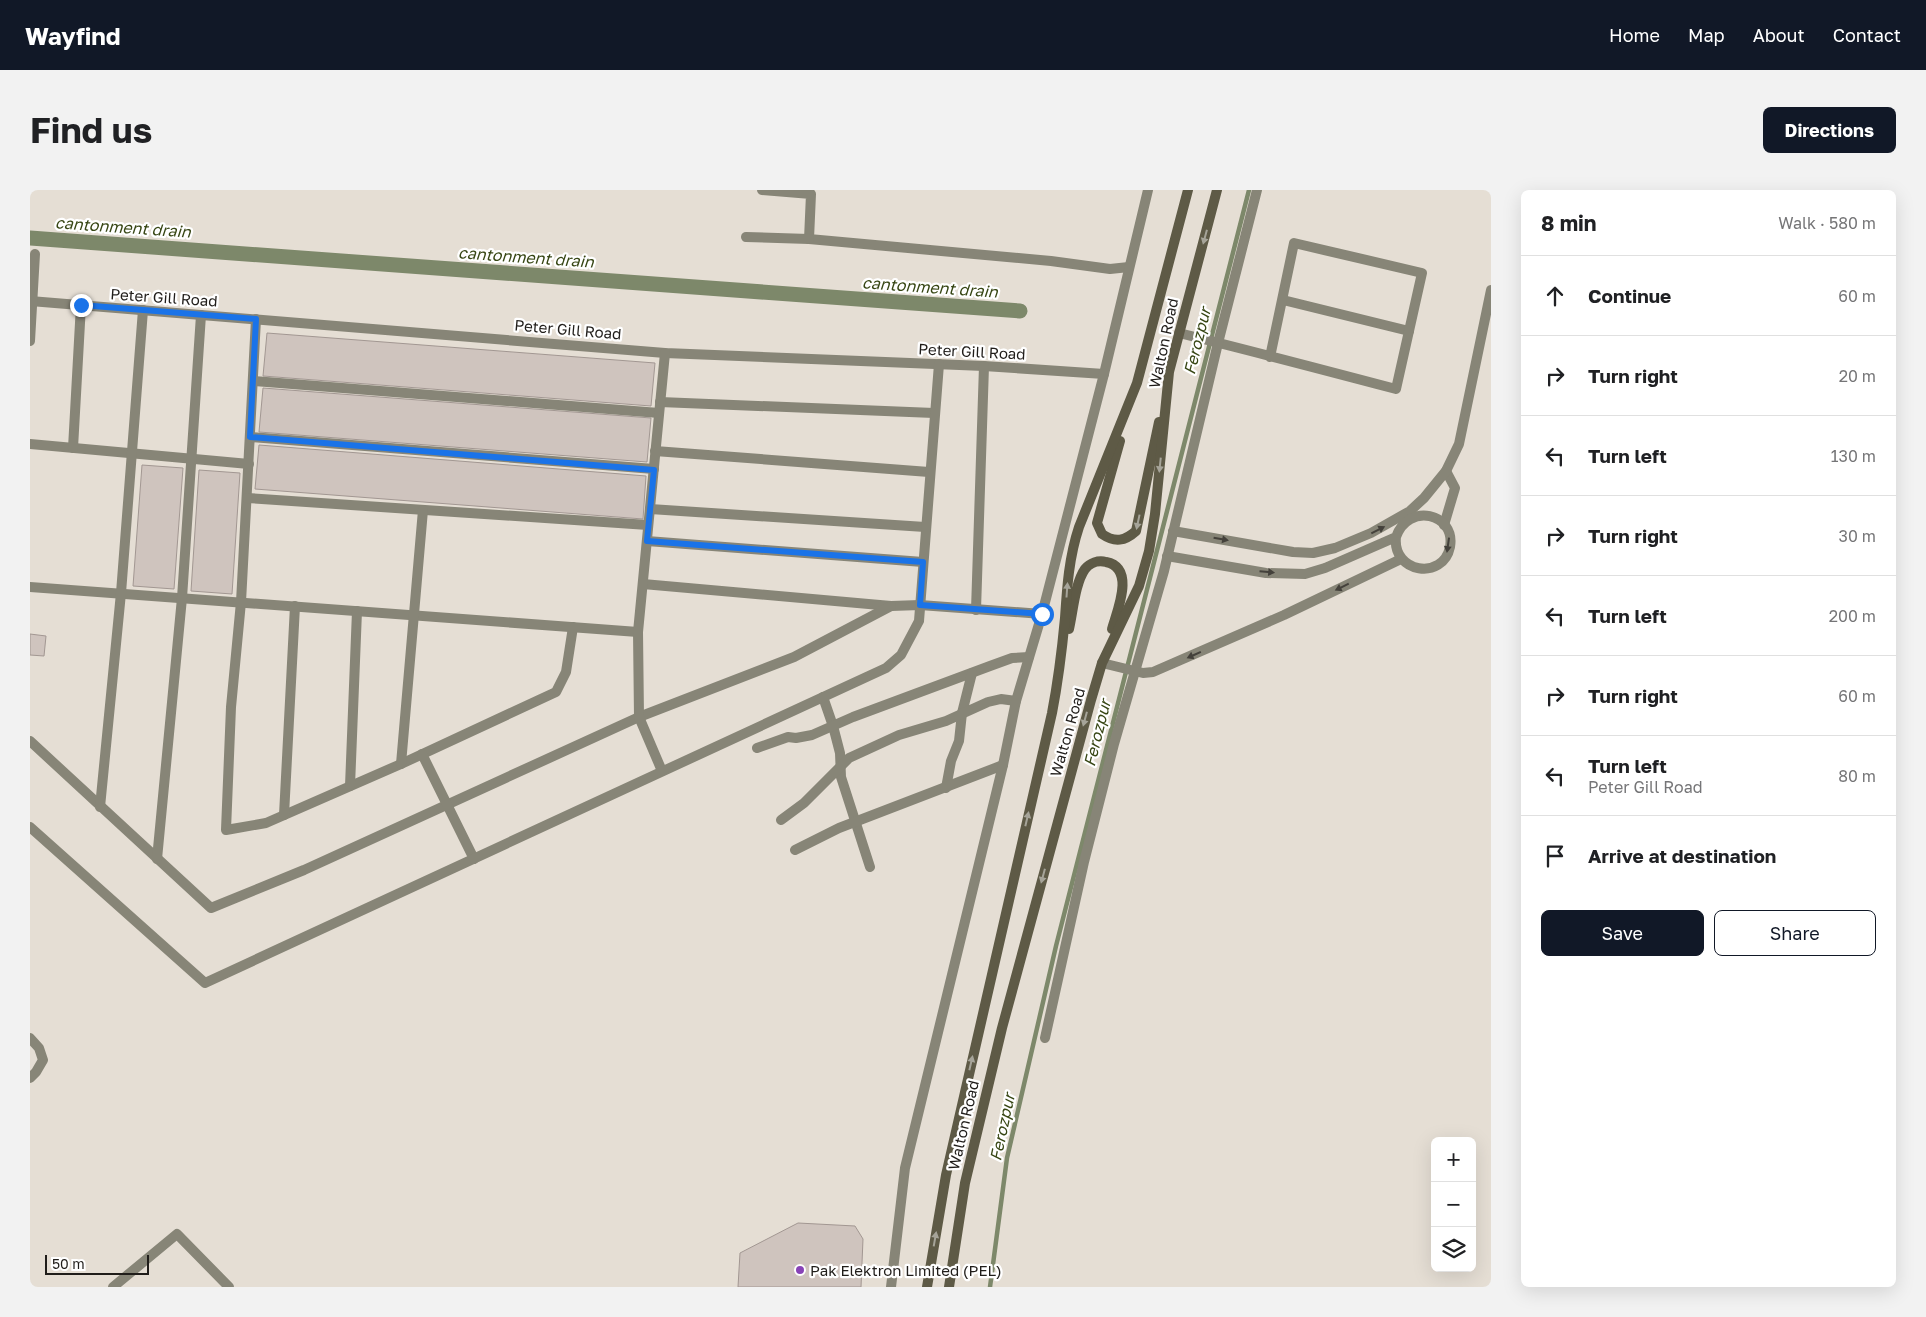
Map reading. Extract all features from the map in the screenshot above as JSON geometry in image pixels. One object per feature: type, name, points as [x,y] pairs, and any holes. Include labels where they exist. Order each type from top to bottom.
[{"type":"main road","name":"Walton Road","points":[[927,1287],[946,1175],[1050,723],[1060,671],[1068,578],[1073,544],[1135,388],[1188,190]]},
{"type":"main road","name":"Walton Road","points":[[949,1287],[965,1183],[1002,1028],[1090,700],[1102,663],[1139,586],[1149,551],[1155,514],[1169,372],[1217,190]]},
{"type":"main road","points":[[1135,388],[1097,523],[1102,534],[1116,540],[1129,537],[1136,531],[1169,372]]},
{"type":"main road","points":[[1060,671],[1080,577],[1086,567],[1101,561],[1109,562],[1118,568],[1123,581],[1102,663]]},
{"type":"street","points":[[762,190],[812,192],[809,239]]},
{"type":"street","points":[[891,1287],[905,1168],[1003,765],[1016,701],[1042,614],[1104,374],[1148,190]]},
{"type":"street","points":[[1045,1038],[1084,862],[1114,744],[1167,556],[1218,342],[1257,190]]},
{"type":"street","points":[[746,237],[809,239],[1051,261],[1110,269],[1129,268]]},
{"type":"street","points":[[1179,333],[1218,342],[1270,357],[1396,389],[1422,273],[1294,244],[1270,357]]},
{"type":"street","points":[[30,341],[35,254]]},
{"type":"street","points":[[1173,531],[1305,554],[1326,551],[1372,533],[1418,504],[1446,471],[1462,434],[1491,290]]},
{"type":"street","points":[[1283,300],[1409,331]]},
{"type":"street","name":"Peter Gill Road","points":[[31,301],[665,352],[984,366],[1104,374]]},
{"type":"street","points":[[74,448],[81,305]]},
{"type":"street","points":[[100,807],[122,593],[143,310]]},
{"type":"street","points":[[157,859],[182,598],[201,314]]},
{"type":"street","points":[[256,319],[247,498],[231,706],[226,830],[255,826],[284,815],[401,764],[556,692],[566,672],[573,627]]},
{"type":"street","points":[[662,771],[639,716],[638,632],[665,352]]},
{"type":"street","points":[[30,827],[205,983],[886,668],[901,655],[919,621],[929,472],[939,364]]},
{"type":"street","points":[[976,610],[984,366]]},
{"type":"street","points":[[253,381],[659,413]]},
{"type":"street","points":[[660,402],[934,413]]},
{"type":"street","points":[[250,437],[654,470]]},
{"type":"street","points":[[30,444],[249,464]]},
{"type":"street","points":[[655,451],[929,472]]},
{"type":"street","points":[[1444,525],[1455,488],[1446,471]]},
{"type":"street","points":[[247,498],[648,525]]},
{"type":"street","points":[[650,509],[925,527]]},
{"type":"street","points":[[401,764],[423,510]]},
{"type":"street","points":[[1416,516],[1434,517],[1444,525],[1450,542],[1448,553],[1442,561],[1434,566],[1426,569],[1416,568],[1408,565],[1401,558],[1396,548],[1396,537],[1401,525],[1416,516]]},
{"type":"street","points":[[1167,556],[1266,573],[1305,574],[1324,568],[1396,537]]},
{"type":"street","points":[[647,541],[923,562]]},
{"type":"street","points":[[1102,663],[1143,673],[1153,672],[1401,558]]},
{"type":"street","points":[[643,584],[891,606],[920,605],[1042,614]]},
{"type":"street","points":[[30,587],[638,632]]},
{"type":"street","points":[[284,815],[295,606]]},
{"type":"street","points":[[30,741],[211,908],[304,870],[639,716],[794,657],[891,606]]},
{"type":"street","points":[[350,786],[357,611]]},
{"type":"street","points":[[757,748],[788,736],[796,738],[812,735],[972,672],[1012,658],[1029,657]]},
{"type":"street","points":[[946,788],[951,761],[959,741],[962,713],[972,672]]},
{"type":"street","points":[[823,697],[833,726],[842,765],[841,777],[870,867]]},
{"type":"street","points":[[780,820],[804,803],[849,758],[898,735],[946,721],[988,702],[1001,699],[1016,701]]},
{"type":"street","points":[[422,754],[474,859]]},
{"type":"street","points":[[795,850],[855,822],[1003,765]]},
{"type":"street","points":[[30,1038],[39,1048],[43,1060],[30,1078]]},
{"type":"street","points":[[113,1287],[177,1234],[230,1287]]},
{"type":"building","points":[[267,333],[655,363],[651,406],[263,376]]},
{"type":"building","points":[[263,388],[651,418],[647,462],[259,432]]},
{"type":"building","points":[[259,445],[646,476],[643,519],[255,489]]},
{"type":"building","points":[[142,465],[183,468],[174,589],[133,586]]},
{"type":"building","points":[[199,470],[240,473],[232,594],[191,591]]},
{"type":"building","points":[[30,634],[46,636],[44,656],[30,655]]},
{"type":"building","name":"Pak Elektron Limited (PEL)","points":[[798,1223],[855,1226],[863,1239],[861,1287],[738,1287],[740,1253]]},
{"type":"waterway","name":"Ferozpur","points":[[990,1287],[1007,1158],[1056,946],[1249,190]]},
{"type":"waterway","name":"cantonment drain","points":[[30,238],[1020,311]]},
{"type":"place","name":"Pak Elektron Limited (PEL)","points":[[800,1270]]},
{"type":"route","points":[[81,305],[256,319],[250,437],[654,470],[647,541],[923,562],[920,605],[1042,614]]}]
